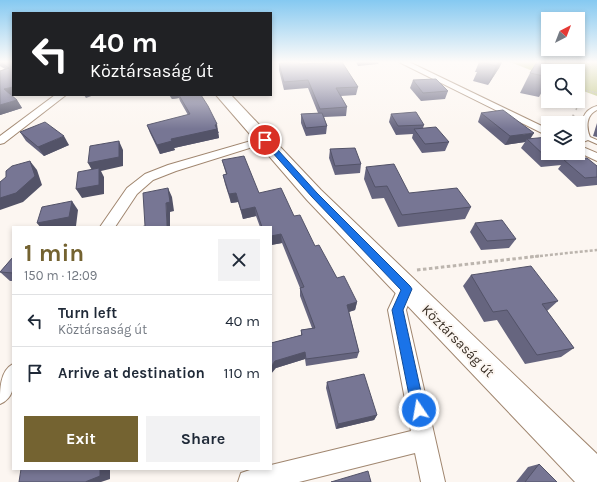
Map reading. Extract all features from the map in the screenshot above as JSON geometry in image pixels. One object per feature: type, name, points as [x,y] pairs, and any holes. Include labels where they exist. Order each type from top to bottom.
[{"type":"main road","name":"Köztársaság út","points":[[224,96],[314,195],[398,281],[597,479]]},
{"type":"street","points":[[449,84],[541,130]]},
{"type":"street","points":[[0,141],[60,96]]},
{"type":"street","points":[[108,226],[132,191],[149,177],[172,168],[265,140]]},
{"type":"street","points":[[585,152],[597,158]]},
{"type":"street","points":[[398,281],[397,310],[433,482]]},
{"type":"street","points":[[0,394],[12,376]]},
{"type":"street","points":[[250,482],[425,439]]},
{"type":"lane","points":[[597,108],[588,112],[584,129],[588,138],[597,142]]},
{"type":"path","points":[[585,90],[597,93]]},
{"type":"path","points":[[398,281],[597,250]]},
{"type":"green space","points":[[585,84],[597,84],[597,96],[585,92]]},
{"type":"building","points":[[0,84],[12,84],[12,87],[4,89],[17,100],[0,105]]},
{"type":"building","points":[[310,84],[356,84],[358,87],[336,88],[347,107],[320,109]]},
{"type":"building","points":[[416,84],[441,84],[448,91],[423,93]]},
{"type":"building","points":[[180,96],[202,96],[217,124],[215,125],[217,129],[171,139],[172,141],[157,145],[147,125],[190,114]]},
{"type":"building","points":[[503,110],[534,133],[510,136],[481,113]]},
{"type":"building","points":[[416,112],[424,125],[398,126],[391,114]]},
{"type":"building","points":[[322,113],[327,126],[306,128],[301,114]]},
{"type":"building","points":[[45,122],[64,136],[38,147],[20,132]]},
{"type":"building","points":[[436,127],[449,142],[425,144],[414,129]]},
{"type":"building","points":[[541,138],[541,152],[527,139]]},
{"type":"building","points":[[119,141],[119,157],[88,163],[90,146]]},
{"type":"building","points":[[355,148],[361,164],[335,166],[330,149]]},
{"type":"building","points":[[244,156],[259,193],[281,188],[294,216],[300,215],[315,246],[319,245],[337,278],[344,276],[357,302],[347,305],[359,352],[306,359],[305,352],[275,361],[272,365],[272,343],[302,335],[301,330],[315,328],[300,288],[304,287],[281,234],[272,236],[272,226],[262,226],[255,207],[241,210],[236,193],[229,194],[223,175],[227,174],[222,160]]},
{"type":"building","points":[[585,158],[587,158],[597,166],[597,177],[585,178],[564,160],[585,160]]},
{"type":"building","points":[[30,161],[35,176],[16,193],[0,198],[0,182],[6,177],[6,171],[12,166]]},
{"type":"building","points":[[394,164],[409,193],[457,188],[471,207],[402,215],[387,186],[375,187],[366,167]]},
{"type":"building","points":[[99,168],[99,185],[76,189],[78,172]]},
{"type":"building","points":[[168,188],[170,202],[166,203],[167,226],[145,226],[143,193]]},
{"type":"building","points":[[72,201],[69,217],[37,223],[42,207]]},
{"type":"building","points":[[502,220],[516,239],[487,241],[475,223]]},
{"type":"building","points":[[12,258],[12,273],[0,272]]},
{"type":"building","points":[[531,266],[558,301],[542,304],[574,348],[537,355],[507,310],[493,312],[471,275]]},
{"type":"building","points":[[364,374],[377,415],[338,424],[327,382]]},
{"type":"building","points":[[539,464],[557,482],[525,482]]},
{"type":"building","points":[[21,470],[100,470],[100,476],[85,482],[19,482]]},
{"type":"building","points":[[368,471],[371,482],[331,482]]},
{"type":"route","points":[[265,140],[314,195],[406,289],[397,310],[419,410]]}]
